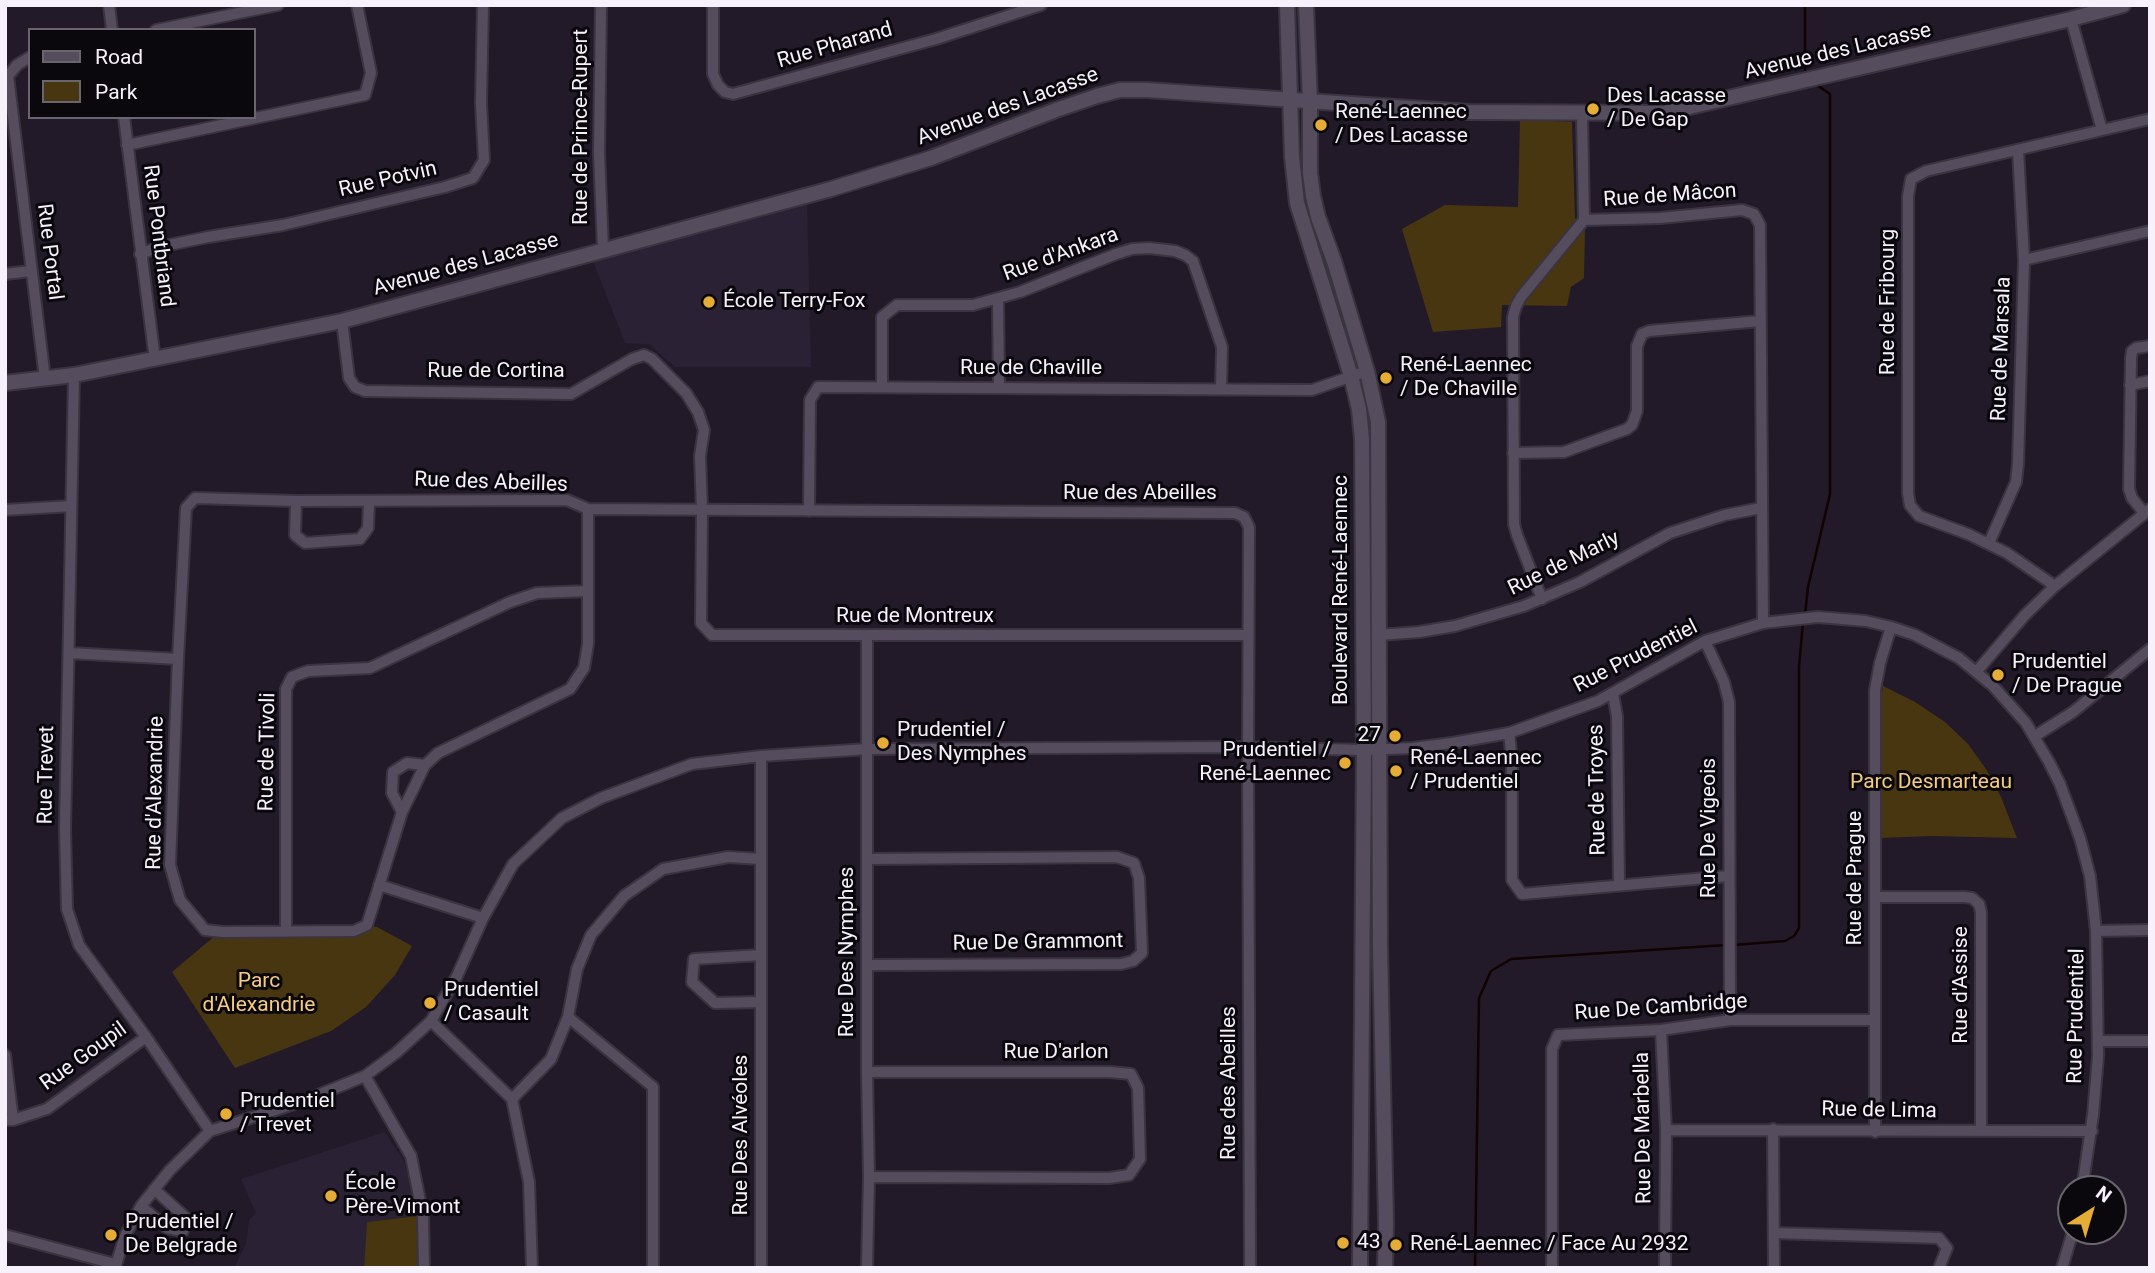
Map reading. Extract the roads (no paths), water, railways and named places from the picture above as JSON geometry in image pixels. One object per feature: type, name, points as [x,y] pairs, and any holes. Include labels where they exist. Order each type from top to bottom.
[{"type":"street","points":[[109,5],[112,28]]},
{"type":"street","points":[[165,28],[278,5]]},
{"type":"street","points":[[256,118],[365,95],[371,73],[357,5]]},
{"type":"street","name":"Rue Potvin","points":[[140,254],[159,247],[208,237],[283,225],[473,178],[484,160],[481,103],[484,5]]},
{"type":"street","name":"Rue de Prince-Rupert","points":[[601,5],[599,153],[603,249]]},
{"type":"street","name":"Rue Pharand","points":[[713,5],[713,74],[718,85],[725,92],[733,94],[840,66],[1041,5]]},
{"type":"street","points":[[1001,5],[1005,18]]},
{"type":"street","name":"Boulevard René-Laennec","points":[[1287,5],[1292,158],[1297,203],[1351,376],[1359,409],[1362,439],[1364,750],[1360,1268]]},
{"type":"street","name":"Boulevard René-Laennec","points":[[1306,5],[1313,196],[1367,370],[1378,422],[1380,946],[1385,1268]]},
{"type":"street","name":"Avenue des Lacasse","points":[[5,383],[74,375],[342,321],[831,189],[918,162],[1077,103],[1120,90],[1469,112],[1663,113],[2123,5]]},
{"type":"street","points":[[2070,19],[2102,130]]},
{"type":"street","name":"Rue Portal","points":[[28,58],[17,65],[8,76],[45,379]]},
{"type":"street","points":[[1581,113],[1584,220]]},
{"type":"street","name":"Rue Pontbriand","points":[[124,119],[155,360]]},
{"type":"street","points":[[127,145],[251,119]]},
{"type":"street","name":"Rue de Fribourg","points":[[2055,586],[1989,543],[1919,516],[1910,505],[1908,195],[1911,179],[1926,171],[2150,119]]},
{"type":"street","name":"Rue de Marsala","points":[[1989,543],[2016,482],[2024,260],[2018,150]]},
{"type":"street","name":"Rue de Mâcon","points":[[1542,599],[1514,524],[1513,317],[1516,306],[1584,220],[1660,218],[1742,210],[1754,214],[1760,225],[1763,623]]},
{"type":"street","points":[[2024,260],[2150,231]]},
{"type":"street","name":"Rue d'Ankara","points":[[881,386],[882,317],[897,304],[972,305],[1020,292],[1068,271],[1132,250],[1162,250],[1185,255],[1193,261],[1222,347],[1221,389]]},
{"type":"street","points":[[5,274],[32,271]]},
{"type":"street","points":[[998,299],[999,388]]},
{"type":"street","name":"Rue de Cortina","points":[[342,321],[349,378],[355,387],[365,391],[570,394],[632,359],[644,355],[652,359],[686,393],[698,412],[704,430],[700,456],[702,510]]},
{"type":"street","points":[[1513,453],[1564,452],[1633,425],[1637,411],[1637,346],[1642,334],[1649,331],[1760,321]]},
{"type":"street","points":[[1977,671],[2025,615],[2055,586],[2147,511],[2133,498],[2129,489],[2130,385],[2132,351],[2150,346]]},
{"type":"street","name":"Rue de Chaville","points":[[809,511],[810,400],[818,387],[1311,390],[1367,370]]},
{"type":"street","name":"Rue Trevet","points":[[74,375],[65,840],[67,909],[79,945],[210,1131]]},
{"type":"street","points":[[2130,385],[2150,381]]},
{"type":"street","name":"Rue des Abeilles","points":[[178,659],[186,509],[195,498],[369,502],[409,499],[567,500],[588,509],[1235,513],[1244,517],[1249,527],[1250,1268]]},
{"type":"street","points":[[296,501],[295,536],[305,543],[360,539],[368,528],[369,502]]},
{"type":"street","points":[[5,510],[71,506]]},
{"type":"street","name":"Rue de Marly","points":[[1379,635],[1419,632],[1488,618],[1580,582],[1670,533],[1725,515],[1761,508]]},
{"type":"street","name":"Rue d'Alexandrie","points":[[178,659],[170,865],[180,900],[205,930],[355,931],[367,925],[402,812],[425,765],[438,753],[570,689],[584,668],[588,644],[588,509]]},
{"type":"street","name":"Rue de Montreux","points":[[702,510],[701,623],[712,635],[1248,635]]},
{"type":"street","name":"Rue de Tivoli","points":[[286,932],[286,689],[292,677],[308,671],[370,668],[510,602],[537,593],[588,591]]},
{"type":"street","name":"Rue Prudentiel","points":[[210,1131],[306,1100],[365,1076],[396,1053],[430,1021],[457,976],[483,918],[513,864],[562,818],[601,798],[692,764],[761,756],[868,749],[1413,748],[1509,733],[1613,694],[1705,641],[1763,623],[1818,617],[1853,619],[1915,635],[1977,671],[2011,704],[2035,736],[2060,784],[2080,838],[2090,876],[2096,931],[2098,1041],[2092,1131],[2084,1175]]},
{"type":"street","name":"Rue de Prague","points":[[1875,1132],[1875,690],[1891,627]]},
{"type":"street","name":"Rue Des Nymphes","points":[[867,636],[867,1268]]},
{"type":"street","name":"Rue De Vigeois","points":[[1705,641],[1724,682],[1729,702],[1730,1020]]},
{"type":"street","points":[[2035,736],[2073,712],[2150,649]]},
{"type":"street","points":[[69,653],[178,659]]},
{"type":"street","name":"Rue de Troyes","points":[[1613,694],[1617,716],[1619,885]]},
{"type":"street","points":[[1509,733],[1512,762],[1513,880],[1522,894],[1729,876]]},
{"type":"street","name":"Rue Des Alvéoles","points":[[761,756],[761,1268]]},
{"type":"street","name":"Rue d'Alexandrie","points":[[402,812],[391,793],[393,772],[407,763],[425,765]]},
{"type":"street","points":[[512,1099],[551,1059],[568,1017],[577,969],[591,935],[624,896],[663,869],[728,857],[761,859]]},
{"type":"street","name":"Rue De Grammont","points":[[867,859],[1117,857],[1134,863],[1139,878],[1142,953],[1133,961],[1121,964],[867,965]]},
{"type":"street","points":[[379,885],[483,918]]},
{"type":"street","name":"Rue d'Assise","points":[[1875,897],[1964,897],[1972,898],[1979,904],[1981,1131]]},
{"type":"street","points":[[2096,931],[2150,930]]},
{"type":"street","points":[[761,955],[694,959],[692,982],[715,1003],[761,1002]]},
{"type":"street","points":[[568,1017],[653,1087],[653,1268]]},
{"type":"street","name":"Rue De Cambridge","points":[[1552,1268],[1552,1049],[1558,1035],[1661,1030],[1730,1020],[1875,1020]]},
{"type":"street","points":[[430,1021],[512,1099],[529,1182],[532,1268]]},
{"type":"street","name":"Rue De Marbella","points":[[1661,1030],[1666,1130],[1665,1268]]},
{"type":"street","name":"Rue Goupil","points":[[9,1120],[47,1109],[146,1037]]},
{"type":"street","points":[[2098,1041],[2150,1041]]},
{"type":"street","points":[[5,1055],[9,1120]]},
{"type":"street","name":"Rue D'arlon","points":[[867,1072],[1131,1074],[1138,1088],[1140,1159],[1129,1175],[1109,1178],[869,1177]]},
{"type":"street","points":[[365,1076],[411,1156],[423,1216],[424,1268]]},
{"type":"street","points":[[1773,1129],[1774,1268]]},
{"type":"street","name":"Rue de Lima","points":[[1666,1130],[2092,1131]]},
{"type":"street","points":[[5,1235],[115,1266],[125,1236],[141,1206],[170,1170],[210,1131]]},
{"type":"street","points":[[141,1206],[167,1228],[183,1231],[185,1217],[154,1189]]},
{"type":"street","points":[[1774,1233],[1939,1238],[1947,1248],[1939,1268]]},
{"type":"street","points":[[2062,1268],[2069,1245]]},
{"type":"waterway","points":[[1805,5],[1805,75]]},
{"type":"waterway","points":[[1805,615],[1808,587],[1830,494],[1830,94],[1814,83]]},
{"type":"waterway","points":[[1733,945],[1785,941],[1794,936],[1799,928],[1799,667],[1803,622]]},
{"type":"waterway","points":[[1475,1268],[1479,998],[1491,971],[1511,959],[1727,945]]},
{"type":"place","name":"Des Lacasse / De Gap","points":[[1593,109]]},
{"type":"place","name":"René-Laennec / Des Lacasse","points":[[1321,125]]},
{"type":"place","name":"École Terry-Fox","points":[[709,302]]},
{"type":"place","name":"René-Laennec / De Chaville","points":[[1386,378]]},
{"type":"place","name":"Prudentiel / De Prague","points":[[1998,675]]},
{"type":"place","name":"27","points":[[1395,736]]},
{"type":"place","name":"Prudentiel / Des Nymphes","points":[[883,743]]},
{"type":"place","name":"Prudentiel / René-Laennec","points":[[1345,763]]},
{"type":"place","name":"René-Laennec / Prudentiel","points":[[1396,771]]},
{"type":"place","name":"Prudentiel / Casault","points":[[430,1003]]},
{"type":"place","name":"Prudentiel / Trevet","points":[[226,1114]]},
{"type":"place","name":"École Père-Vimont","points":[[331,1196]]},
{"type":"place","name":"Prudentiel / De Belgrade","points":[[111,1235]]},
{"type":"place","name":"43","points":[[1343,1243]]},
{"type":"place","name":"René-Laennec / Face Au 2932","points":[[1396,1245]]},
{"type":"park label","name":"Parc Desmarteau","points":[[1931,783]]},
{"type":"park label","name":"Parc d'Alexandrie","points":[[259,994]]}]
